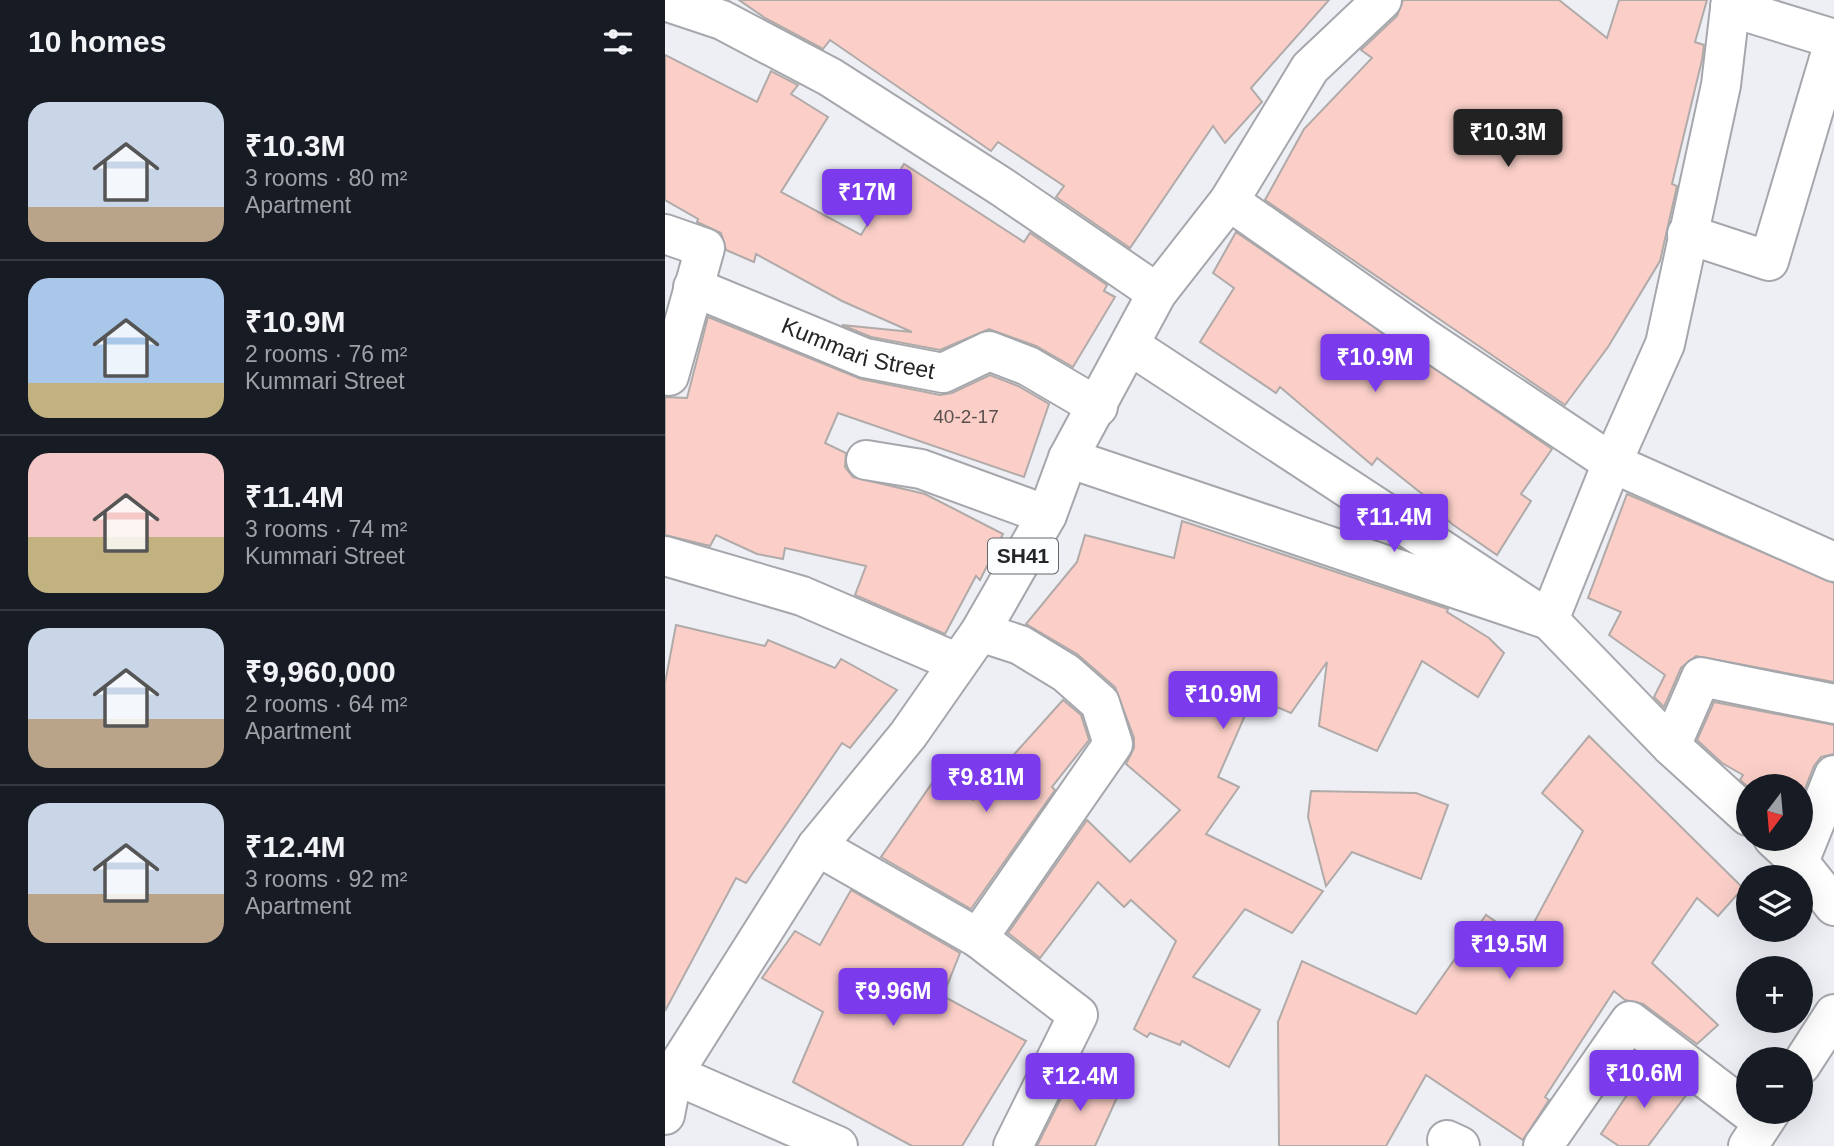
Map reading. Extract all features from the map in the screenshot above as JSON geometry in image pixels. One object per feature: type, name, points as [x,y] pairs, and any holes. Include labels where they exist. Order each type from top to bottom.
[{"type":"street","name":"SH41","points":[[665,1115],[673,1074],[817,846],[908,735],[980,632],[1047,515],[1068,458],[1131,346],[1157,293],[1229,201],[1310,68],[1382,0]]},
{"type":"street","points":[[665,1],[722,20],[830,77],[1002,187],[1157,293]]},
{"type":"street","points":[[1549,620],[1612,463],[1665,344],[1687,234],[1721,85],[1730,3],[1834,40],[1769,261],[1687,234]]},
{"type":"street","points":[[1229,201],[1423,337],[1612,463],[1830,550]]},
{"type":"street","points":[[665,234],[705,248],[669,376]]},
{"type":"street","name":"Kummari Street","points":[[693,287],[865,358],[943,373],[989,351],[1028,366],[1098,407]]},
{"type":"street","points":[[1131,346],[1549,620],[1671,746],[1736,805]]},
{"type":"street","points":[[1068,458],[1549,620]]},
{"type":"street","points":[[866,460],[921,469],[1047,515]]},
{"type":"street","points":[[665,556],[802,596],[958,663]]},
{"type":"street","points":[[978,938],[1113,744],[1101,703],[1066,673],[1020,645],[980,632]]},
{"type":"street","points":[[1671,746],[1701,677],[1834,704]]},
{"type":"street","points":[[1813,808],[1834,775]]},
{"type":"street","points":[[817,846],[978,938],[1078,1015],[1013,1146]]},
{"type":"street","points":[[1787,851],[1834,906]]},
{"type":"street","points":[[1813,1047],[1834,1014]]},
{"type":"street","points":[[1543,1146],[1630,1021],[1736,1104]]},
{"type":"street","points":[[673,1074],[838,1146]]},
{"type":"building","points":[[739,0],[1329,0],[1251,88],[1262,102],[1225,143],[1213,126],[1130,248],[1056,197],[1064,186],[998,142],[991,151],[830,40],[823,49],[765,18]]},
{"type":"building","points":[[1403,0],[1559,0],[1607,38],[1619,0],[1707,0],[1695,42],[1704,45],[1702,60],[1672,184],[1677,186],[1660,261],[1608,347],[1565,405],[1265,200],[1304,129],[1372,58],[1361,50],[1397,16]]},
{"type":"building","points":[[665,55],[757,102],[771,71],[798,85],[791,94],[828,117],[781,192],[861,235],[904,164],[1024,242],[1030,233],[1107,285],[1104,291],[1115,297],[1073,367],[1036,346],[989,329],[940,350],[871,337],[842,325],[912,332],[842,301],[756,254],[754,262],[726,250],[721,233],[697,222],[698,219],[665,200]]},
{"type":"building","points":[[1236,232],[1552,449],[1521,494],[1531,501],[1497,555],[1452,524],[1439,512],[1441,509],[1377,458],[1372,465],[1280,387],[1276,393],[1200,342],[1234,288],[1213,273]]},
{"type":"building","points":[[708,317],[861,379],[940,395],[952,393],[990,375],[1018,386],[1049,404],[1024,477],[838,413],[825,443],[846,453],[845,467],[853,477],[925,494],[1003,534],[980,580],[976,576],[945,634],[855,595],[866,566],[785,548],[783,559],[757,554],[716,535],[710,546],[665,535],[665,397],[687,398]]},
{"type":"building","points":[[1627,494],[1834,583],[1834,682],[1696,656],[1681,668],[1664,707],[1654,697],[1665,675],[1609,635],[1621,612],[1588,598]]},
{"type":"building","points":[[1182,521],[1448,609],[1447,612],[1489,638],[1504,653],[1478,697],[1422,661],[1377,751],[1319,726],[1327,662],[1291,713],[1253,697],[1218,777],[1239,787],[1206,834],[1323,891],[1292,933],[1245,909],[1193,977],[1260,1010],[1229,1067],[1182,1041],[1180,1045],[1150,1033],[1147,1037],[1134,1029],[1176,941],[1131,900],[1124,907],[1098,882],[1040,958],[1008,933],[1087,820],[1130,862],[1180,810],[1126,764],[1134,748],[1134,738],[1115,687],[1077,654],[1026,624],[1077,562],[1085,535],[1174,558]]},
{"type":"building","points":[[676,625],[765,646],[768,640],[835,668],[841,659],[897,690],[850,748],[842,743],[746,883],[736,878],[665,1011],[665,683]]},
{"type":"building","points":[[1063,700],[1081,715],[1089,740],[1052,787],[1055,790],[971,909],[881,857],[937,776],[973,800]]},
{"type":"building","points":[[1714,702],[1834,725],[1834,754],[1821,757],[1811,774],[1741,774],[1722,763],[1697,740]]},
{"type":"building","points":[[1589,736],[1736,881],[1736,896],[1718,916],[1697,898],[1652,963],[1718,1025],[1697,1044],[1643,1004],[1625,1000],[1614,991],[1545,1097],[1549,1100],[1523,1140],[1426,1075],[1386,1146],[1279,1146],[1278,1022],[1302,961],[1416,1014],[1486,915],[1524,941],[1583,831],[1542,793]]},
{"type":"building","points":[[1311,791],[1416,793],[1448,805],[1421,879],[1352,852],[1326,886],[1308,817]]},
{"type":"building","points":[[851,890],[960,953],[943,996],[1026,1041],[962,1146],[912,1146],[793,1082],[823,1012],[762,978],[795,931],[820,945]]},
{"type":"building","points":[[1647,1065],[1687,1094],[1648,1146],[1619,1146],[1601,1134]]},
{"type":"building","points":[[1076,1068],[1120,1091],[1095,1146],[1037,1146]]}]
